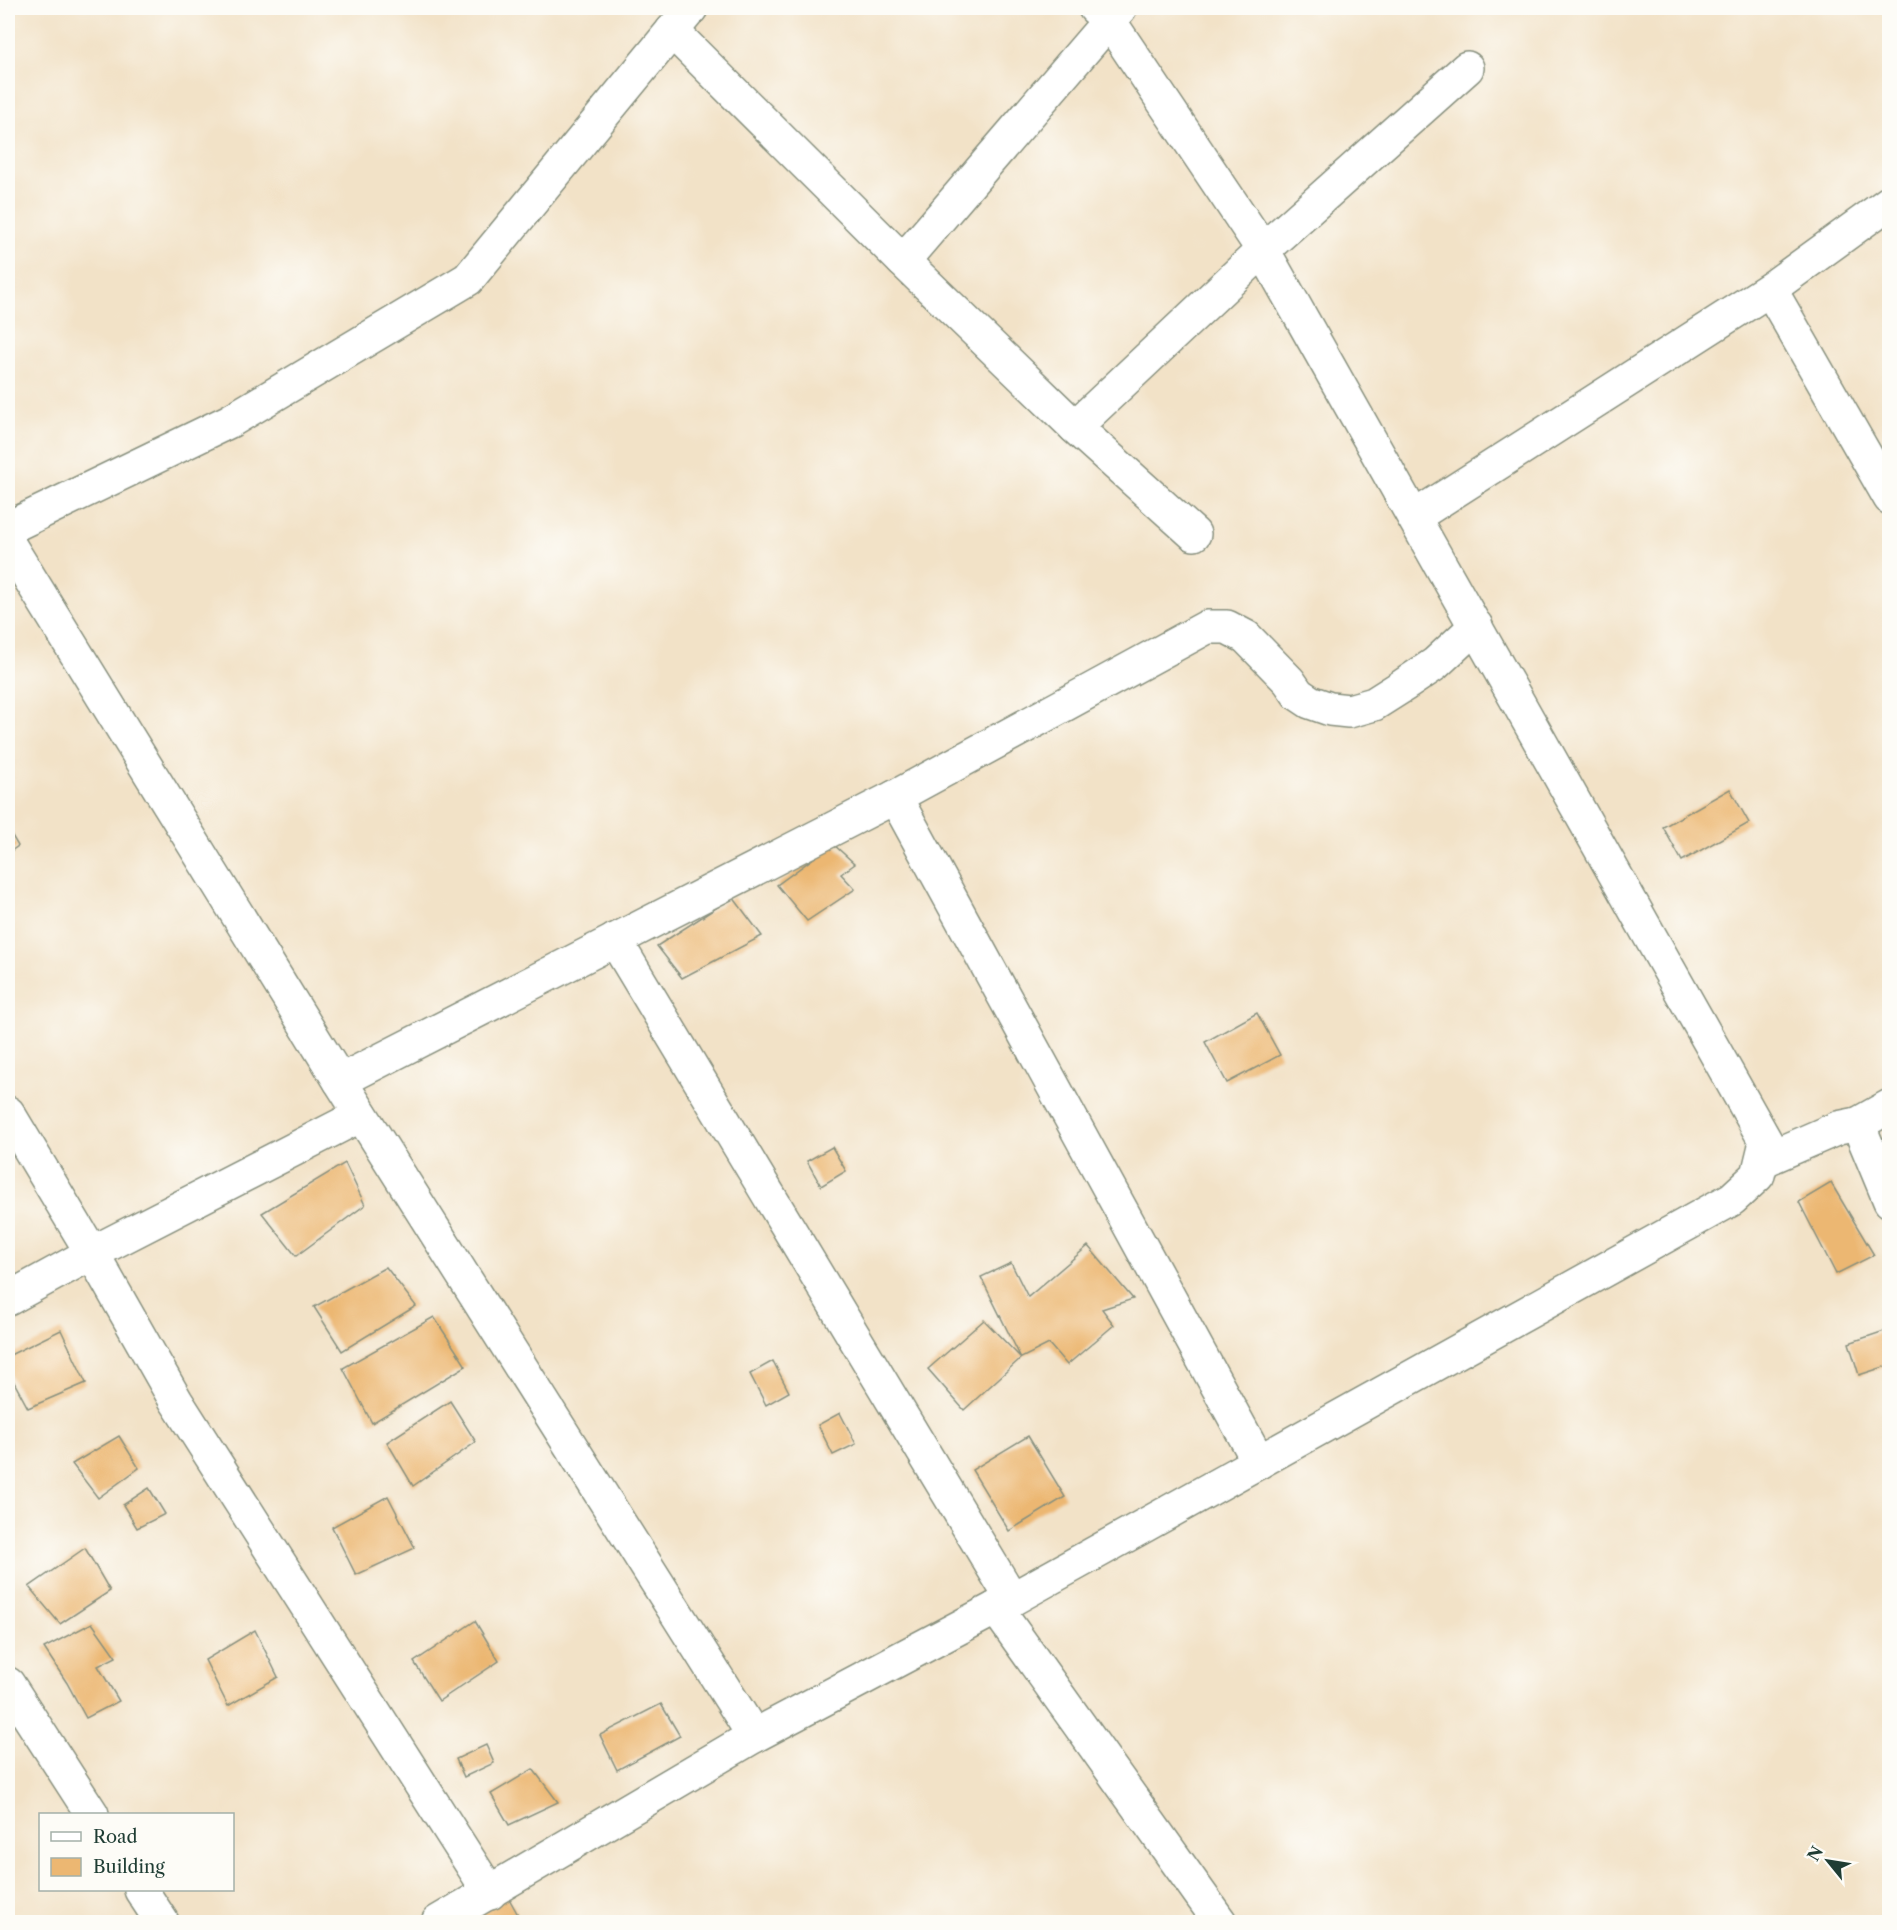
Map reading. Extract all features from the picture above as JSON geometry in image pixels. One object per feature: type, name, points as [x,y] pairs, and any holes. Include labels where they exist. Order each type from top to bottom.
[{"type":"street","points":[[438,1923],[754,1736],[1004,1603],[1732,1199],[1758,1175],[1762,1161],[1766,1142],[1263,250],[1108,11],[903,261]]},
{"type":"street","points":[[8,528],[230,421],[468,279],[682,19],[903,261],[1075,427],[1194,534]]},
{"type":"street","points":[[1075,427],[1263,250],[1467,68]]},
{"type":"street","points":[[1414,517],[1770,289],[1890,202]]},
{"type":"street","points":[[1770,289],[1890,498]]},
{"type":"street","points":[[8,543],[361,1115],[754,1736]]},
{"type":"street","points":[[340,1081],[895,797],[1207,627],[1227,627],[1246,637],[1289,681],[1298,694],[1310,702],[1330,710],[1349,711],[1374,704],[1404,686],[1435,664],[1476,626]]},
{"type":"street","points":[[895,797],[1259,1462]]},
{"type":"street","points":[[615,940],[1004,1603],[1220,1923]]},
{"type":"street","points":[[1762,1161],[1838,1128],[1858,1124],[1890,1106]]},
{"type":"street","points":[[8,1113],[92,1253],[176,1401],[490,1893]]},
{"type":"street","points":[[8,1299],[92,1253],[361,1115]]},
{"type":"street","points":[[1858,1124],[1890,1201]]},
{"type":"street","points":[[8,1684],[91,1813]]},
{"type":"street","points":[[142,1891],[162,1923]]},
{"type":"building","points":[[1730,789],[1749,823],[1682,861],[1663,827]]},
{"type":"building","points":[[8,829],[18,846],[8,853]]},
{"type":"building","points":[[833,844],[855,864],[841,874],[855,889],[807,921],[777,885]]},
{"type":"building","points":[[733,897],[762,936],[682,978],[657,946]]},
{"type":"building","points":[[1257,1013],[1280,1055],[1227,1083],[1205,1042]]},
{"type":"building","points":[[832,1147],[846,1171],[821,1186],[807,1161]]},
{"type":"building","points":[[345,1163],[365,1205],[296,1256],[262,1213]]},
{"type":"building","points":[[1831,1183],[1874,1255],[1836,1274],[1799,1202]]},
{"type":"building","points":[[1088,1246],[1133,1299],[1102,1309],[1114,1325],[1067,1365],[1049,1344],[1021,1358],[981,1277],[1011,1263],[1028,1297]]},
{"type":"building","points":[[386,1267],[416,1306],[342,1351],[314,1307]]},
{"type":"building","points":[[434,1317],[466,1366],[372,1423],[343,1368]]},
{"type":"building","points":[[984,1320],[1021,1358],[964,1410],[928,1369]]},
{"type":"building","points":[[1890,1329],[1890,1365],[1859,1375],[1849,1343]]},
{"type":"building","points":[[61,1330],[86,1383],[28,1408],[8,1371],[8,1356]]},
{"type":"building","points":[[773,1361],[789,1392],[766,1405],[750,1374]]},
{"type":"building","points":[[450,1401],[476,1442],[413,1486],[387,1442]]},
{"type":"building","points":[[840,1413],[856,1444],[833,1455],[818,1425]]},
{"type":"building","points":[[119,1436],[139,1468],[98,1498],[72,1464]]},
{"type":"building","points":[[1028,1436],[1065,1497],[1009,1531],[972,1470]]},
{"type":"building","points":[[149,1488],[165,1514],[137,1528],[123,1505]]},
{"type":"building","points":[[388,1496],[415,1548],[356,1575],[332,1527]]},
{"type":"building","points":[[85,1548],[110,1591],[60,1624],[29,1587]]},
{"type":"building","points":[[475,1621],[499,1661],[439,1701],[414,1662]]},
{"type":"building","points":[[92,1623],[116,1657],[98,1666],[119,1701],[86,1718],[44,1648]]},
{"type":"building","points":[[255,1630],[278,1677],[228,1706],[205,1660]]},
{"type":"building","points":[[661,1704],[680,1736],[617,1770],[600,1735]]},
{"type":"building","points":[[486,1745],[494,1763],[464,1777],[456,1759]]},
{"type":"building","points":[[533,1769],[558,1802],[509,1825],[491,1794]]},
{"type":"building","points":[[507,1895],[522,1922],[474,1922],[470,1915]]}]
